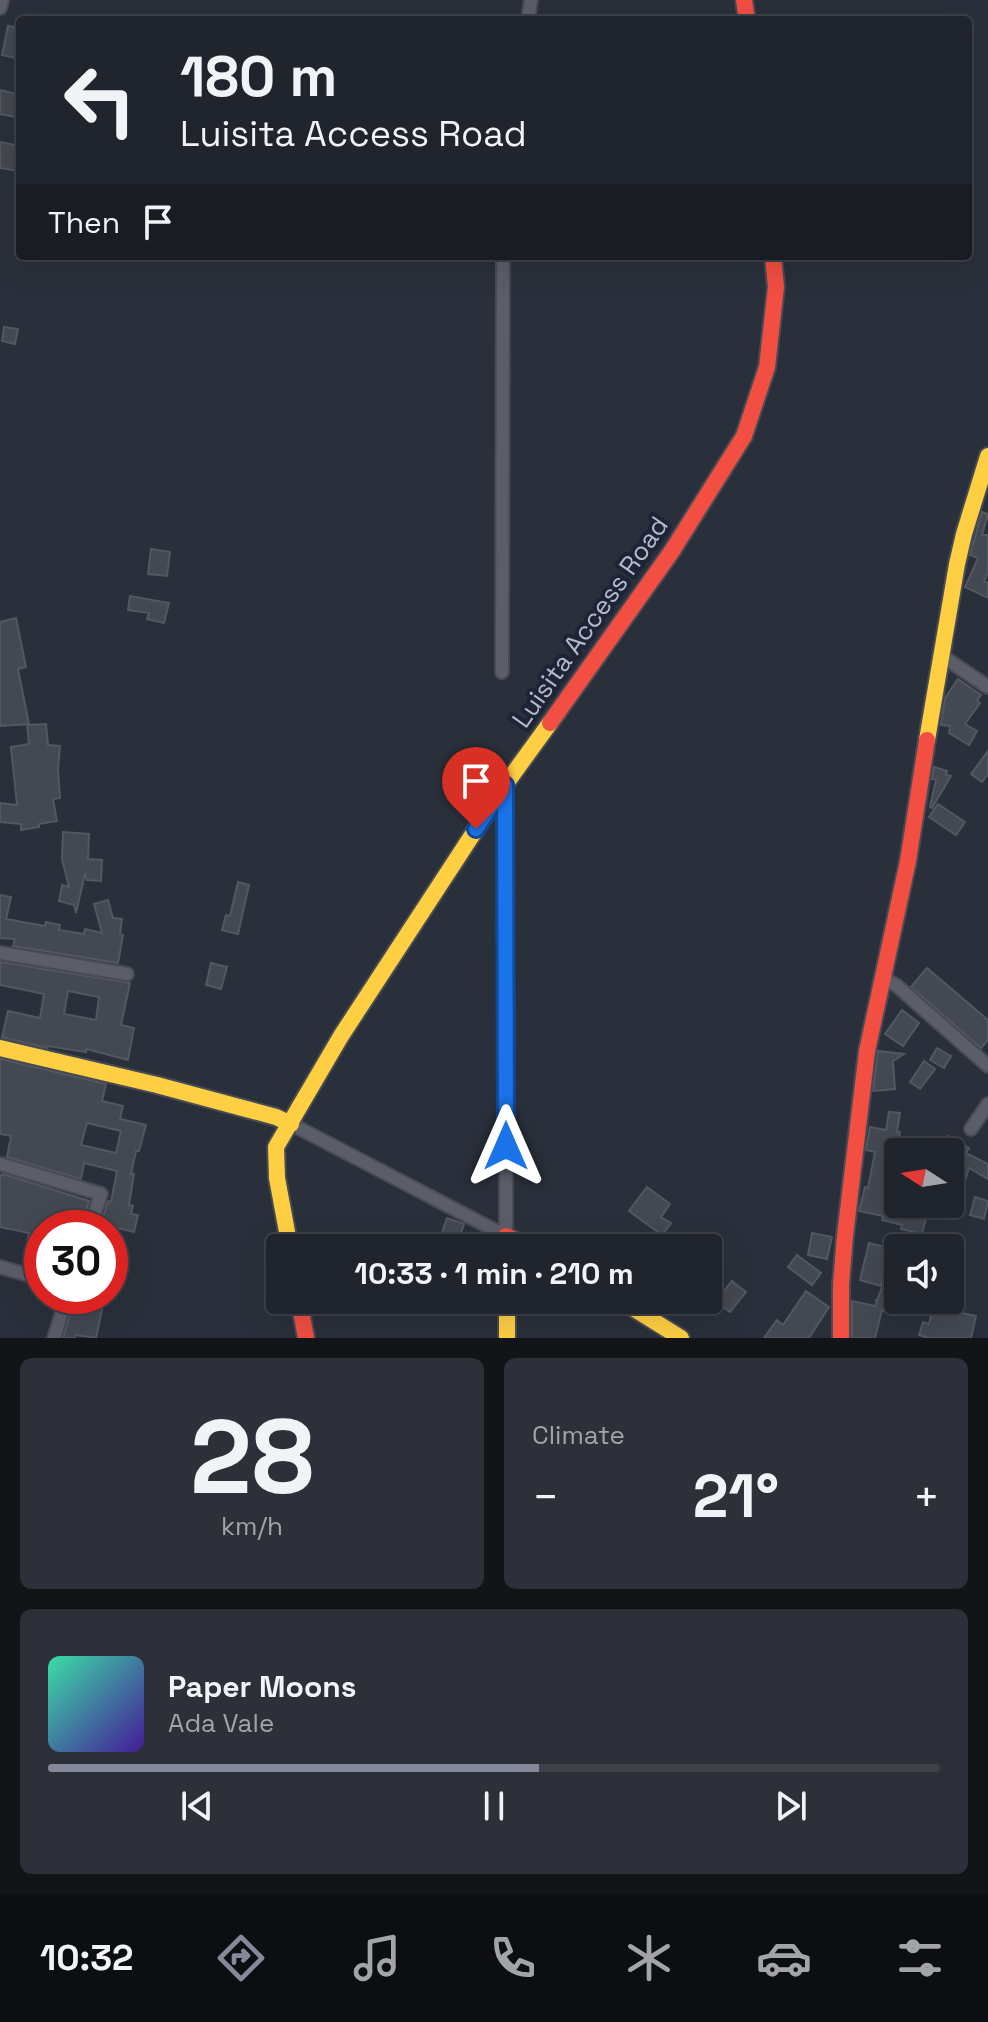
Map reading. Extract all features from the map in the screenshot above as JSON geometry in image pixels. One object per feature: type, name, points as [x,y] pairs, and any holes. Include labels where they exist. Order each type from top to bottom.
[{"type":"street","points":[[0,8],[2,0]]},
{"type":"street","points":[[502,672],[503,260]]},
{"type":"street","name":"Luisita Access Road","points":[[287,1234],[277,1178],[276,1147],[341,1036],[505,785],[672,551],[744,436],[767,367],[776,287],[773,260]]},
{"type":"street","points":[[841,1338],[841,1284],[849,1193],[867,1051],[908,861],[957,564],[982,498],[988,456]]},
{"type":"street","points":[[942,656],[988,687]]},
{"type":"street","points":[[505,785],[506,1234]]},
{"type":"street","points":[[0,953],[127,974]]},
{"type":"street","points":[[883,978],[896,985],[988,1066]]},
{"type":"street","points":[[0,1048],[276,1117],[491,1234]]},
{"type":"street","points":[[971,1129],[988,1104]]},
{"type":"street","points":[[0,1164],[101,1194],[96,1210]]},
{"type":"street","points":[[0,1267],[24,1274]]},
{"type":"street","points":[[54,1338],[61,1314]]},
{"type":"street","points":[[302,1314],[306,1338]]},
{"type":"street","points":[[507,1314],[507,1338]]},
{"type":"street","points":[[642,1314],[681,1338]]},
{"type":"building","points":[[8,26],[16,27],[16,58],[2,55]]},
{"type":"building","points":[[0,90],[16,94],[16,117],[0,114]]},
{"type":"building","points":[[0,142],[16,145],[16,170],[0,168]]},
{"type":"building","points":[[4,327],[18,329],[15,344],[2,341]]},
{"type":"building","points":[[982,512],[988,514],[982,535],[988,535],[988,573],[984,581],[988,583],[988,598],[965,587],[978,558],[970,555]]},
{"type":"building","points":[[151,549],[170,552],[167,576],[148,574]]},
{"type":"building","points":[[130,596],[169,603],[164,623],[147,619],[149,613],[128,610]]},
{"type":"building","points":[[16,618],[26,667],[18,669],[29,724],[0,726],[0,622]]},
{"type":"building","points":[[958,679],[981,695],[977,701],[980,703],[965,724],[977,731],[969,745],[949,733],[950,726],[941,725],[945,698]]},
{"type":"building","points":[[46,724],[48,745],[60,746],[60,798],[53,799],[57,821],[21,830],[21,824],[0,822],[0,803],[17,805],[11,747],[29,744],[27,725]]},
{"type":"building","points":[[988,751],[988,774],[982,782],[971,774]]},
{"type":"building","points":[[934,767],[947,771],[946,775],[951,776],[932,808],[936,780],[932,779]]},
{"type":"building","points":[[938,804],[965,822],[956,835],[929,817]]},
{"type":"building","points":[[63,832],[89,834],[88,859],[102,860],[101,881],[87,880],[85,874],[76,913],[74,905],[59,901],[62,885],[69,887],[62,859]]},
{"type":"building","points":[[238,882],[249,885],[238,934],[222,930],[226,915],[230,916]]},
{"type":"building","points":[[0,895],[11,897],[6,919],[45,926],[46,922],[60,925],[59,930],[84,934],[85,929],[102,933],[94,904],[108,900],[113,918],[122,919],[120,934],[123,935],[118,963],[13,946],[15,939],[0,938]]},
{"type":"building","points":[[0,962],[130,983],[121,1025],[134,1028],[128,1060],[86,1049],[86,1052],[47,1048],[2,1037],[8,1011],[40,1018],[44,994],[0,985]],"holes":[[[68,991],[99,997],[96,1020],[64,1014]]]},
{"type":"building","points":[[211,963],[227,967],[221,989],[206,985]]},
{"type":"building","points":[[927,968],[988,1020],[988,1040],[981,1048],[911,987]]},
{"type":"building","points":[[902,1010],[919,1023],[903,1046],[885,1034]]},
{"type":"building","points":[[937,1048],[951,1056],[944,1068],[930,1060]]},
{"type":"building","points":[[878,1051],[904,1054],[893,1061],[895,1089],[873,1091]]},
{"type":"building","points":[[0,1059],[106,1084],[102,1101],[123,1106],[120,1119],[146,1125],[131,1174],[134,1174],[129,1205],[133,1206],[131,1214],[138,1215],[134,1232],[128,1231],[128,1210],[105,1210],[108,1201],[111,1202],[117,1171],[84,1163],[81,1179],[7,1157],[11,1136],[0,1134]],"holes":[[[87,1123],[121,1131],[116,1153],[81,1145]]]},
{"type":"building","points":[[924,1061],[935,1069],[920,1089],[910,1082]]},
{"type":"building","points":[[889,1112],[900,1113],[899,1138],[884,1138],[884,1218],[926,1218],[922,1234],[901,1229],[902,1225],[882,1220],[883,1216],[859,1211],[865,1187],[868,1188],[875,1152],[866,1150],[870,1127],[886,1130]]},
{"type":"building","points":[[964,1145],[969,1148],[966,1153],[988,1164],[988,1179],[969,1168],[964,1184]]},
{"type":"building","points":[[2,1176],[89,1201],[86,1210],[24,1210],[24,1232],[0,1227]]},
{"type":"building","points":[[647,1187],[670,1204],[661,1217],[671,1223],[661,1234],[629,1211]]},
{"type":"building","points":[[975,1197],[988,1201],[984,1219],[970,1215]]},
{"type":"building","points":[[447,1218],[464,1224],[461,1234],[442,1234]]},
{"type":"building","points":[[812,1233],[832,1237],[827,1259],[808,1255]]},
{"type":"building","points":[[869,1243],[884,1247],[881,1286],[860,1280]]},
{"type":"building","points":[[797,1255],[821,1273],[812,1285],[788,1267]]},
{"type":"building","points":[[732,1281],[746,1292],[730,1312],[722,1306],[722,1294]]},
{"type":"building","points":[[884,1285],[884,1311],[875,1338],[852,1338],[852,1301],[875,1306]]},
{"type":"building","points":[[806,1291],[829,1307],[809,1338],[764,1338],[777,1320],[783,1325]]},
{"type":"building","points":[[70,1314],[101,1314],[96,1338],[76,1335],[75,1338],[63,1338]]},
{"type":"building","points":[[932,1314],[976,1316],[971,1338],[928,1338],[919,1335],[923,1322],[929,1324]]},
{"type":"traffic: slow","points":[[927,740],[957,564],[988,456]]},
{"type":"traffic: slow","points":[[287,1234],[277,1178],[276,1147],[341,1036],[505,785],[550,723]]},
{"type":"traffic: slow","points":[[0,1048],[157,1085],[276,1117],[291,1124]]},
{"type":"traffic: slow","points":[[507,1314],[507,1338]]},
{"type":"traffic: slow","points":[[642,1314],[681,1338]]},
{"type":"traffic: jam","points":[[744,0],[746,16]]},
{"type":"traffic: jam","points":[[550,723],[672,551],[744,436],[767,367],[776,287],[773,260]]},
{"type":"traffic: jam","points":[[841,1338],[845,1236],[867,1051],[908,861],[927,740]]},
{"type":"traffic: jam","points":[[302,1314],[306,1338]]},
{"type":"route","points":[[476,829],[505,785],[506,1146]]}]
